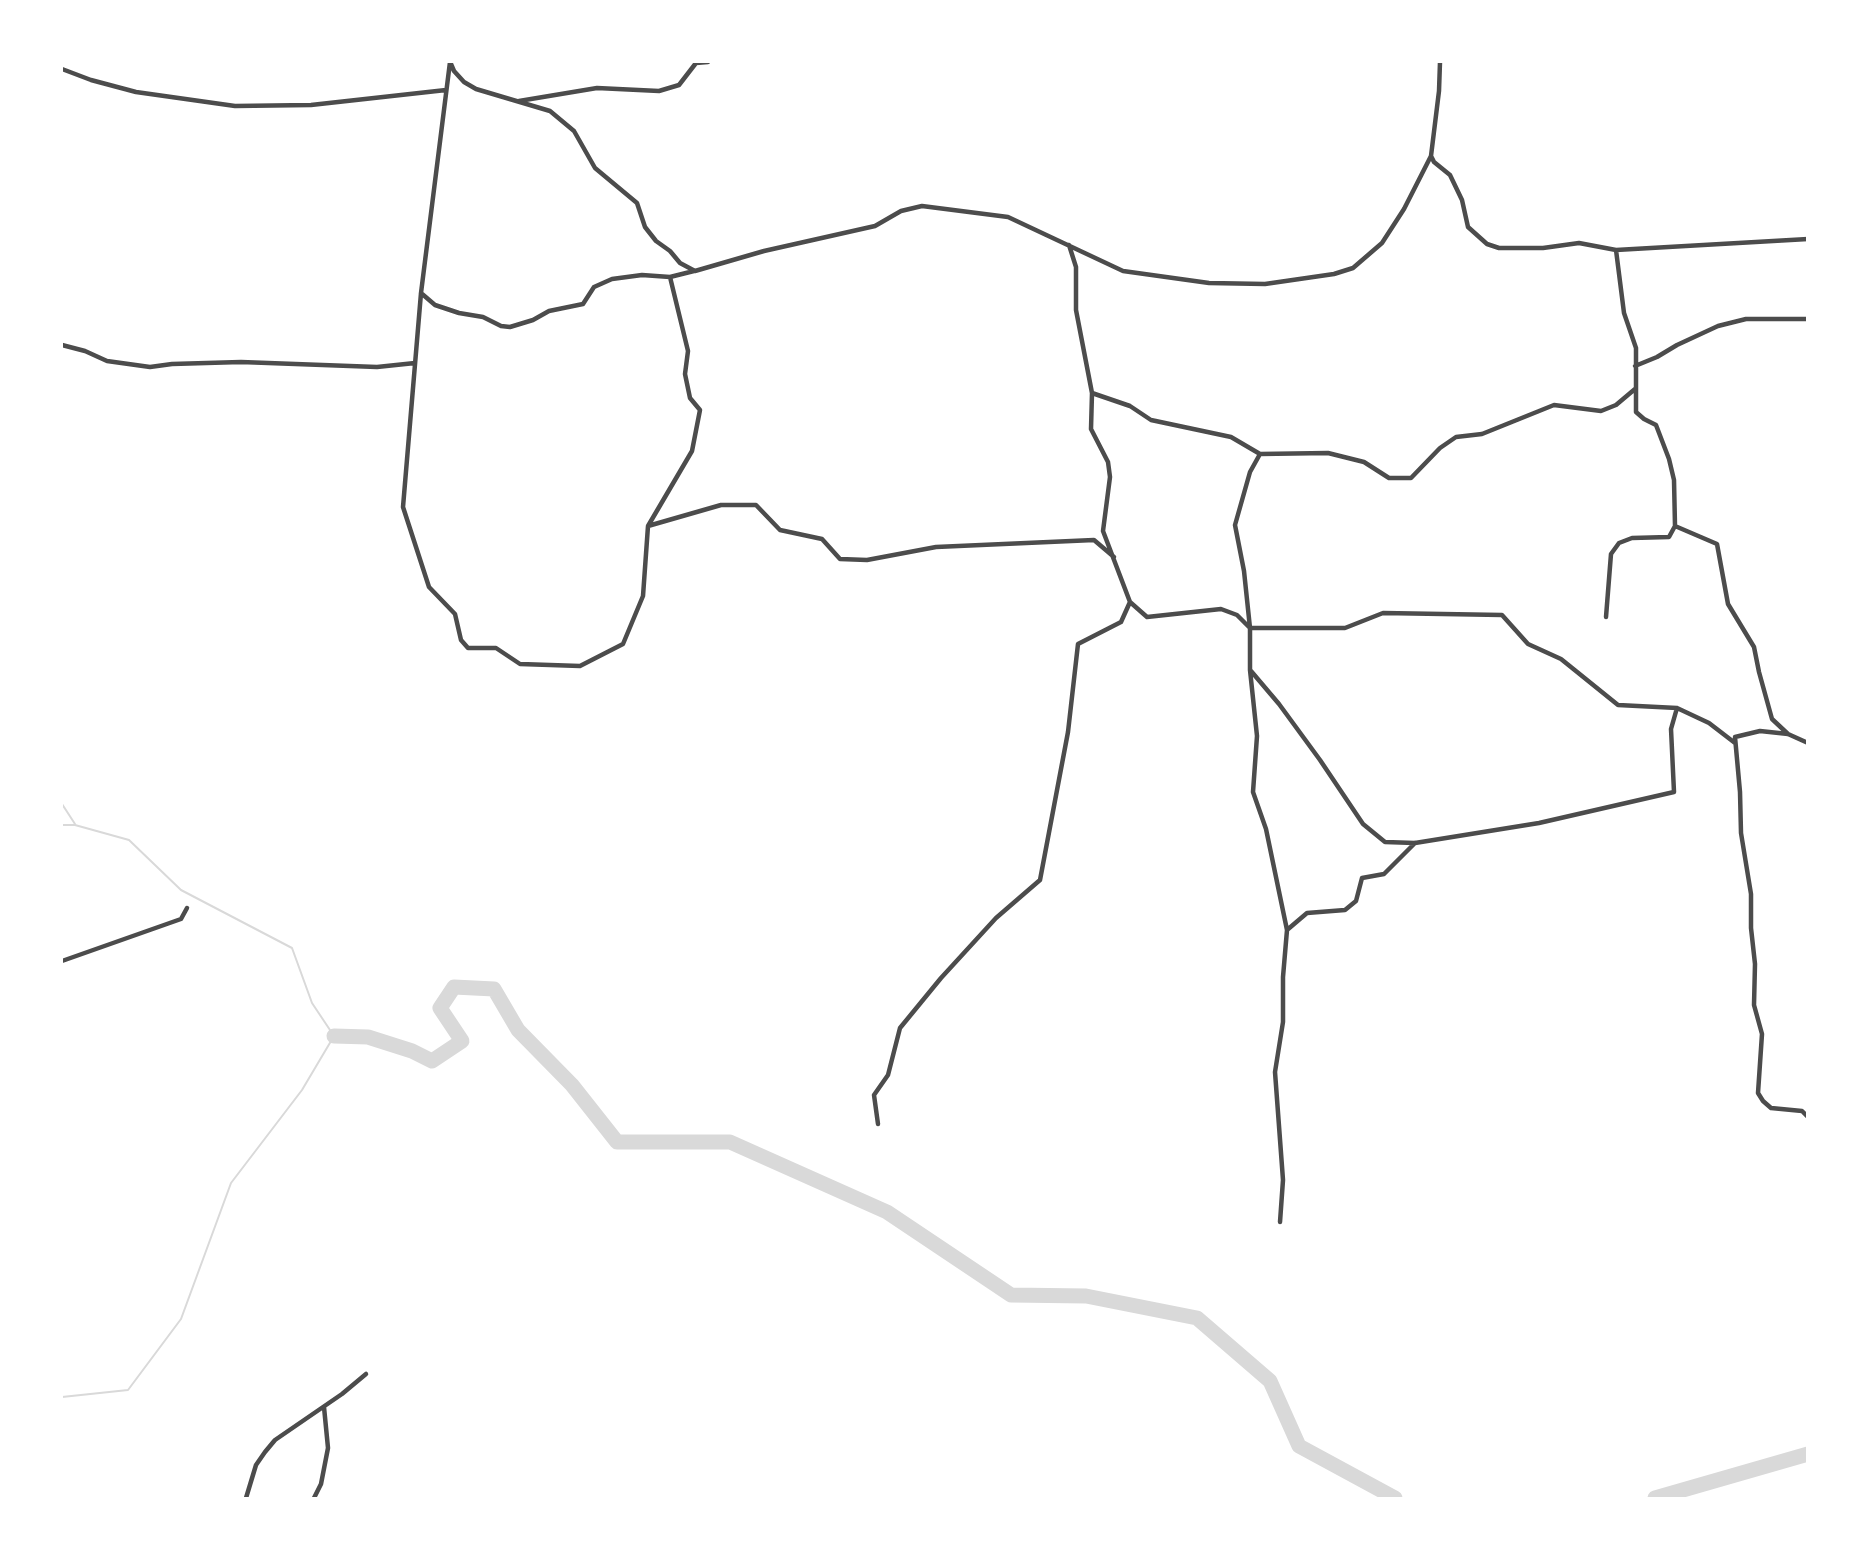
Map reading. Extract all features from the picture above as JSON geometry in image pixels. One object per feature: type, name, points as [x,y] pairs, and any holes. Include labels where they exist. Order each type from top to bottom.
[{"type":"street","points":[[450,62],[421,293],[403,507],[429,586],[455,614],[461,640],[468,648],[496,648],[520,664],[580,666],[623,644],[643,596],[648,526],[692,451],[700,410],[690,398],[685,374],[688,351],[670,277]]},
{"type":"street","points":[[450,62],[454,71],[464,82],[476,88],[550,111],[573,131],[595,168],[637,203],[645,227],[656,241],[670,251],[680,264],[694,271]]},
{"type":"street","points":[[517,101],[597,88],[659,91],[679,85],[696,63],[708,62]]},
{"type":"street","points":[[421,293],[435,305],[510,327],[533,320],[549,311],[583,304],[594,287],[612,279],[642,274],[670,277],[764,251],[875,226],[900,212],[922,206],[1008,217],[1123,271],[1209,284],[1265,284],[1334,274],[1353,268],[1382,243],[1404,209],[1431,156],[1440,62]]},
{"type":"street","points":[[62,69],[91,80],[136,92],[235,106],[311,105],[446,90]]},
{"type":"street","points":[[1431,156],[1434,162],[1450,175],[1461,200],[1468,228],[1487,244],[1499,248],[1532,248],[1579,243],[1616,250],[1808,239]]},
{"type":"street","points":[[1069,245],[1076,267],[1076,310],[1092,393],[1091,429],[1108,462],[1110,477],[1103,531],[1130,602],[1147,617],[1221,609],[1237,615],[1250,628],[1345,628],[1383,613],[1502,615],[1527,644],[1561,659],[1618,705],[1677,708],[1709,723],[1735,742]]},
{"type":"street","points":[[1606,617],[1611,554],[1619,543],[1632,538],[1669,537],[1675,526],[1674,480],[1669,459],[1656,425],[1636,412],[1636,348],[1624,313],[1616,250]]},
{"type":"street","points":[[1635,366],[1718,326],[1746,319],[1808,319]]},
{"type":"street","points":[[62,345],[85,351],[107,361],[150,367],[241,362],[377,367],[415,363]]},
{"type":"street","points":[[1092,393],[1130,406],[1151,420],[1231,437],[1260,454],[1328,453],[1364,462],[1389,478],[1411,478],[1440,448],[1456,437],[1482,434],[1554,405],[1601,411],[1616,405],[1635,389]]},
{"type":"street","points":[[1260,454],[1251,472],[1235,525],[1244,571],[1250,628],[1250,670],[1257,736],[1253,792],[1266,829],[1287,930],[1283,977],[1283,1022],[1275,1072],[1283,1180],[1280,1222]]},
{"type":"street","points":[[648,526],[721,505],[756,505],[780,530],[822,539],[840,559],[867,560],[936,547],[1094,540],[1114,557]]},
{"type":"street","points":[[1675,526],[1717,544],[1728,604],[1754,647],[1772,719],[1788,734]]},
{"type":"street","points":[[878,1124],[874,1095],[888,1075],[900,1028],[996,918],[1040,880],[1068,732],[1078,644],[1121,622],[1130,602]]},
{"type":"street","points":[[1250,670],[1279,704],[1363,824],[1385,842],[1415,843],[1539,823],[1674,792],[1671,729],[1677,708]]},
{"type":"street","points":[[1808,743],[1788,734],[1760,731],[1735,737],[1741,832],[1751,894],[1751,928],[1755,964],[1754,1005],[1762,1034],[1758,1093],[1762,1101],[1771,1108],[1805,1110],[1808,1117]]},
{"type":"street","points":[[1287,930],[1307,913],[1345,910],[1356,901],[1362,878],[1384,874],[1415,843]]},
{"type":"street","points":[[62,961],[180,919],[187,908]]},
{"type":"street","points":[[246,1498],[256,1465],[275,1440],[324,1407],[366,1374]]},
{"type":"street","points":[[315,1498],[321,1484],[328,1448],[324,1407]]},
{"type":"waterway","points":[[62,804],[75,824]]},
{"type":"waterway","points":[[62,825],[75,825],[129,840],[181,890],[292,948],[312,1003],[334,1036],[302,1090],[231,1183],[181,1319],[128,1390],[62,1397]]},
{"type":"waterway","points":[[334,1036],[368,1037],[412,1051],[432,1061],[462,1041],[440,1008],[454,987],[494,989],[518,1030],[572,1085],[617,1142],[730,1142],[887,1212],[1011,1295],[1086,1296],[1197,1318],[1270,1381],[1299,1446],[1395,1498]]},
{"type":"waterway","points":[[1655,1498],[1808,1454]]}]
